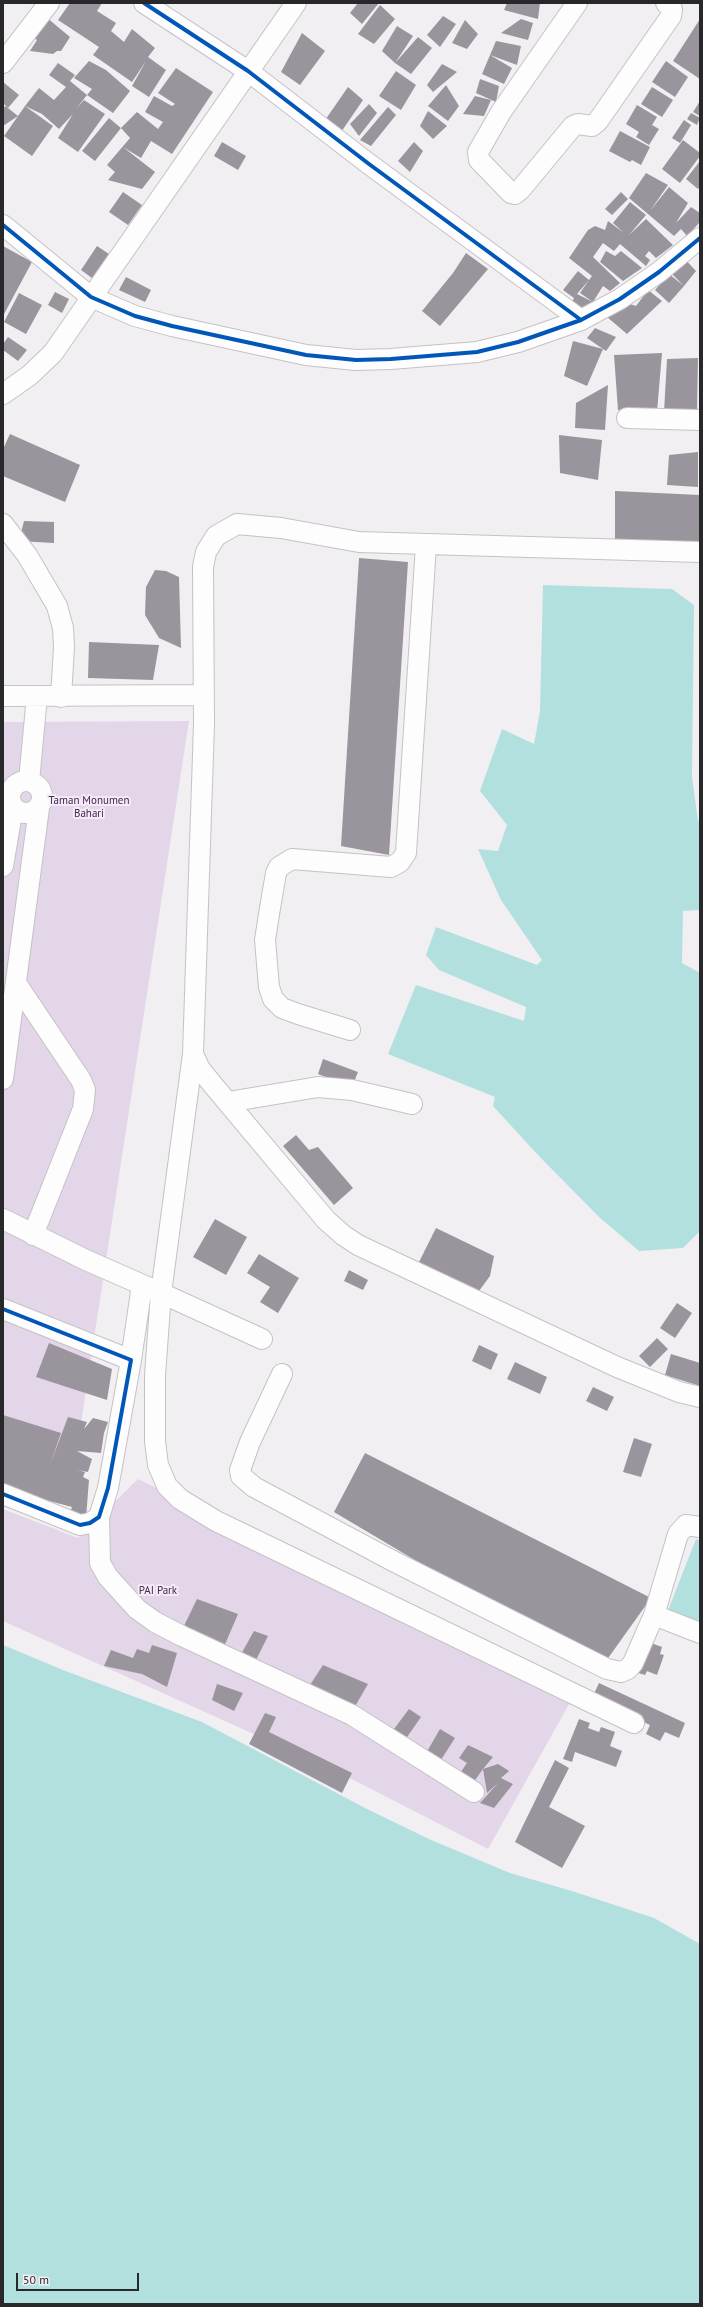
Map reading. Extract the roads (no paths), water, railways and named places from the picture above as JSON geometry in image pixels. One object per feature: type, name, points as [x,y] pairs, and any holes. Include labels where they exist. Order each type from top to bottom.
[{"type":"street","points":[[3,62],[49,3]]},
{"type":"street","points":[[144,3],[248,71],[369,164],[581,320]]},
{"type":"street","points":[[3,394],[30,375],[53,353],[296,3]]},
{"type":"street","points":[[577,3],[502,112],[478,152],[479,160],[511,193],[515,194],[520,190],[573,126],[578,124],[592,126],[598,121],[671,16],[672,9],[666,3]]},
{"type":"street","points":[[3,225],[91,297],[135,316],[172,326],[306,355],[356,360],[391,359],[477,352],[518,342],[581,320],[627,295],[659,272],[700,238]]},
{"type":"street","points":[[627,418],[700,420]]},
{"type":"street","points":[[3,524],[27,555],[57,606],[63,628],[64,647],[60,696]]},
{"type":"street","points":[[634,1723],[266,1546],[216,1521],[180,1500],[167,1486],[158,1465],[155,1441],[155,1375],[161,1293],[193,1054],[204,695],[203,567],[206,552],[216,536],[237,524],[250,524],[359,542],[700,552]]},
{"type":"street","points":[[350,1030],[282,1008],[273,999],[269,987],[265,940],[270,908],[276,873],[284,863],[292,859],[391,867],[400,862],[406,853],[426,545]]},
{"type":"street","points":[[3,696],[204,695]]},
{"type":"street","points":[[29,781],[37,696]]},
{"type":"street","points":[[3,1079],[16,983],[12,956],[39,808],[43,799],[42,790],[36,784],[29,781],[21,781],[14,786],[10,792],[10,800],[13,807],[19,812],[26,814],[34,812],[39,808]]},
{"type":"street","points":[[3,866],[13,807]]},
{"type":"street","points":[[16,983],[81,1080],[85,1090],[83,1109],[33,1235]]},
{"type":"street","points":[[193,1054],[200,1069],[326,1220],[343,1235],[358,1245],[617,1366],[679,1392],[700,1397]]},
{"type":"street","points":[[228,1102],[318,1087],[352,1090],[412,1104]]},
{"type":"street","points":[[3,1219],[33,1235],[262,1339]]},
{"type":"street","points":[[142,1285],[131,1360],[108,1488],[99,1517],[100,1563],[108,1577],[137,1608],[155,1622],[352,1715],[474,1792]]},
{"type":"street","points":[[3,1309],[131,1360]]},
{"type":"street","points":[[282,1374],[250,1442],[240,1470],[241,1476],[254,1487],[386,1558],[607,1669],[621,1672],[628,1669],[633,1663],[654,1615],[678,1534],[686,1525],[700,1527]]},
{"type":"street","points":[[3,1494],[80,1525],[90,1523],[99,1517]]},
{"type":"street","points":[[654,1615],[700,1633]]},
{"type":"water","points":[[543,585],[672,589],[694,605],[692,777],[698,821],[700,821],[700,910],[683,911],[682,963],[700,973],[700,1231],[683,1248],[639,1251],[599,1217],[537,1154],[493,1106],[495,1097],[388,1054],[416,985],[524,1021],[526,1007],[439,970],[426,955],[436,927],[537,965],[542,960],[501,900],[478,849],[498,851],[507,825],[480,791],[502,729],[534,744],[540,711]]},
{"type":"water","points":[[696,1539],[700,1541],[700,1626],[667,1613]]},
{"type":"water","points":[[3,1645],[63,1670],[202,1722],[365,1808],[431,1840],[510,1873],[572,1891],[654,1918],[700,1944],[700,2304],[3,2304]]},
{"type":"park label","name":"Taman Monumen Bahari","points":[[89,807]]},
{"type":"park label","name":"PAI Park","points":[[158,1591]]}]
